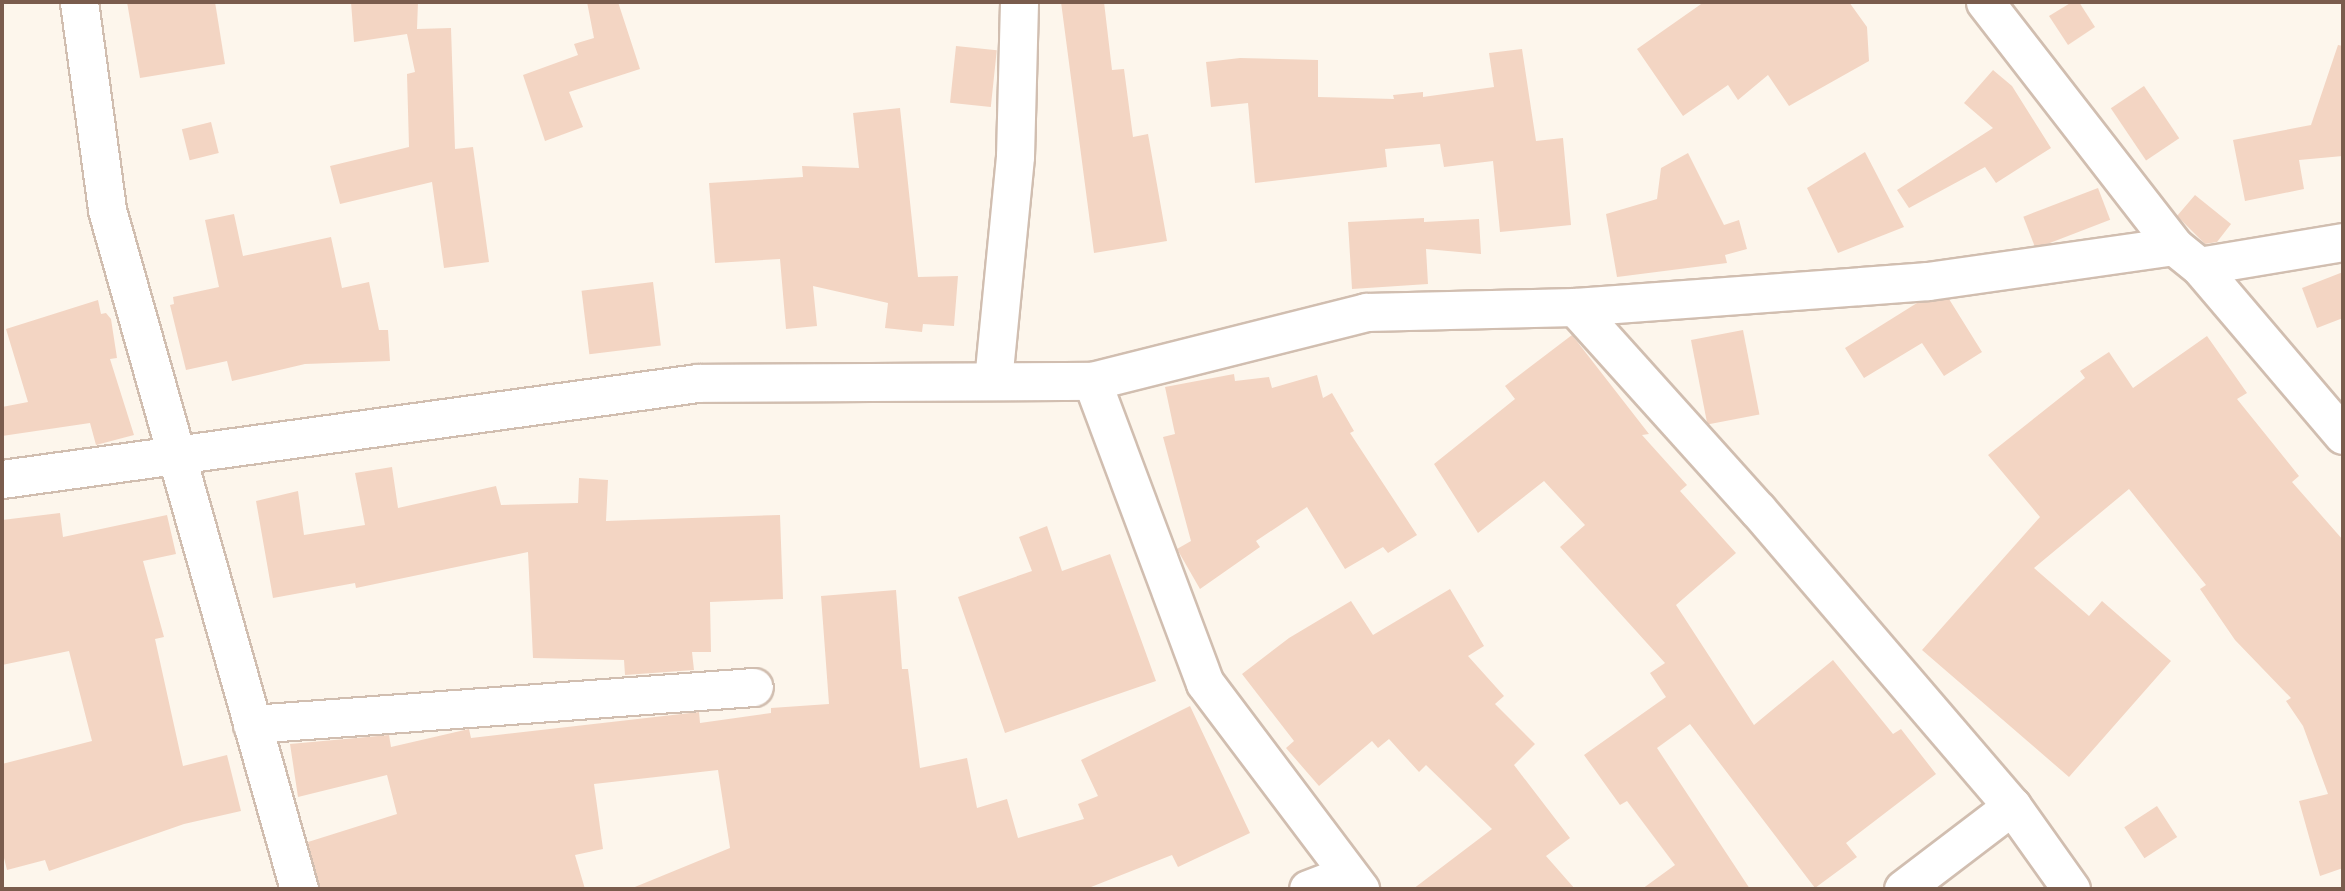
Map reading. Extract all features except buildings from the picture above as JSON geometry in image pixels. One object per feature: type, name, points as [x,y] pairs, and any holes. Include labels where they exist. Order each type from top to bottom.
[{"type":"street","points":[[79,2],[107,210],[299,889]]},
{"type":"street","points":[[993,381],[1015,156],[1019,2]]},
{"type":"street","points":[[1985,2],[2186,256],[2343,435]]},
{"type":"street","points":[[2,479],[177,458],[697,383],[1092,381],[1366,312],[1575,307],[1928,281],[2343,242]]},
{"type":"street","points":[[1575,307],[1758,510],[2012,806],[2071,889]]},
{"type":"street","points":[[1092,381],[1205,683],[1354,882],[1308,889]]},
{"type":"street","points":[[252,724],[754,687]]},
{"type":"street","points":[[1903,889],[2012,806]]}]
